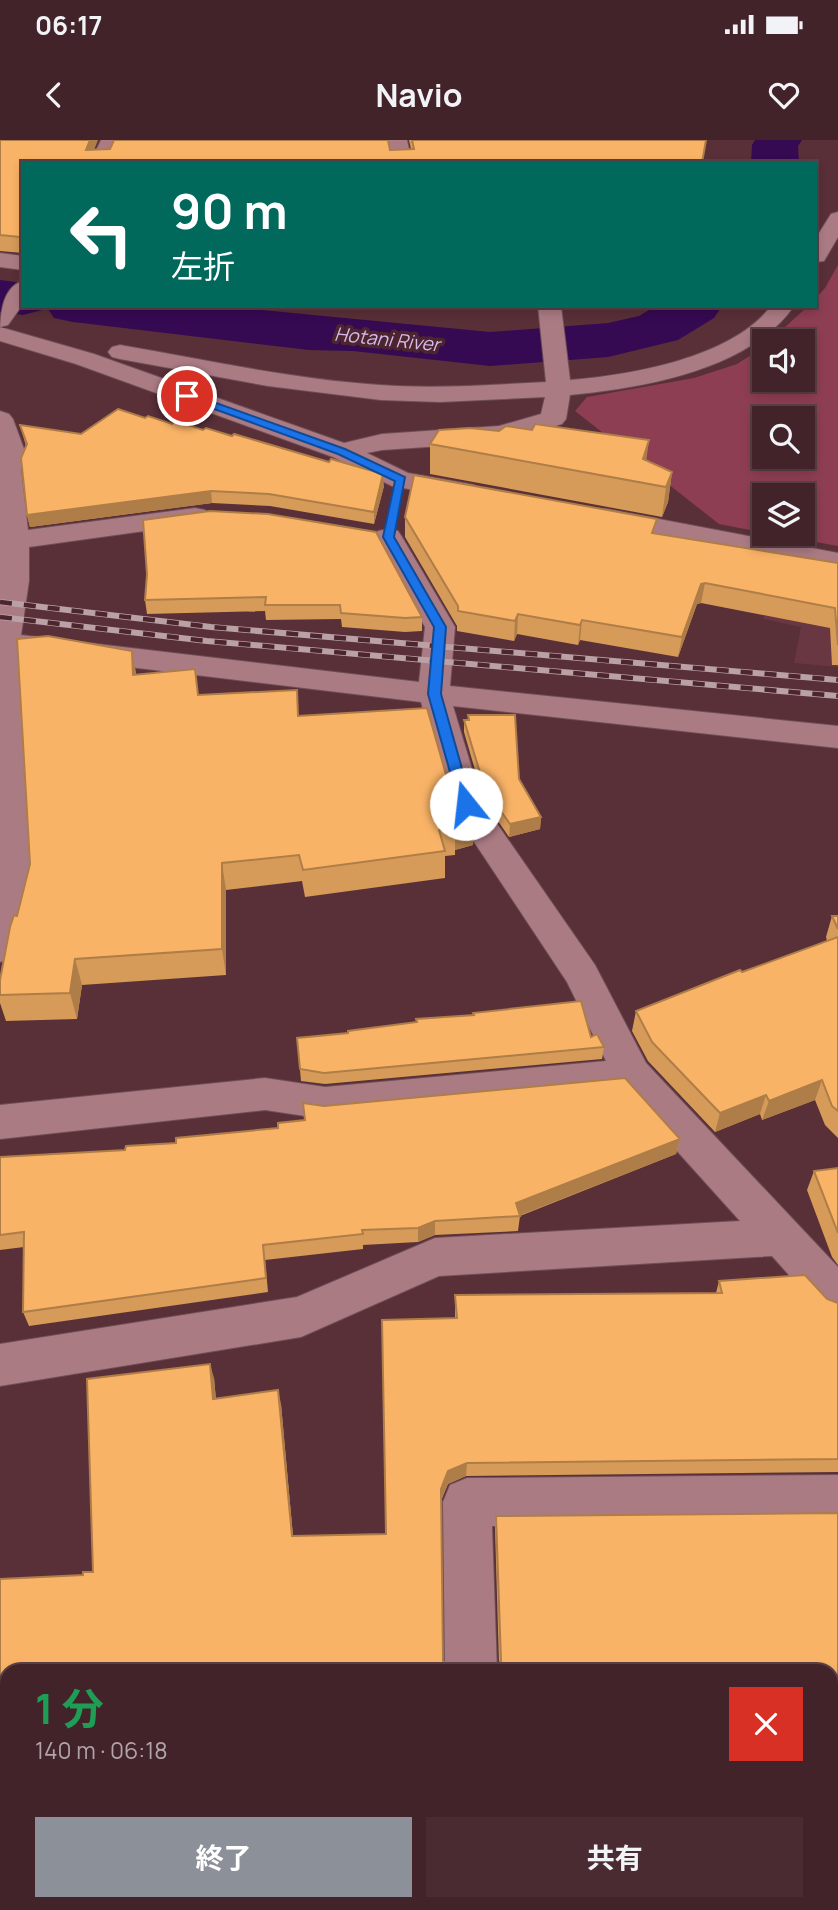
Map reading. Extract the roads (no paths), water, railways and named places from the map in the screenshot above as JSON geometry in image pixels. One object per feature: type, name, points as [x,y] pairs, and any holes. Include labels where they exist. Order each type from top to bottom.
[{"type":"street","points":[[101,161],[111,140]]},
{"type":"street","points":[[397,140],[402,161]]},
{"type":"street","points":[[817,254],[838,218]]},
{"type":"street","points":[[0,260],[21,263]]},
{"type":"street","points":[[0,320],[21,291]]},
{"type":"street","points":[[342,452],[382,442],[501,434],[553,419],[559,390],[549,308]]},
{"type":"street","points":[[0,334],[307,384],[418,394],[559,390],[640,378],[698,361],[735,347],[774,320],[782,308]]},
{"type":"street","points":[[0,334],[85,359],[342,452],[388,513],[440,627],[434,694],[466,804],[582,975],[632,1074],[838,1298]]},
{"type":"street","points":[[0,419],[14,457],[8,469],[15,540],[8,580],[3,642],[7,844],[17,891],[0,948]]},
{"type":"street","points":[[388,513],[493,497]]},
{"type":"street","points":[[586,513],[838,562]]},
{"type":"street","points":[[15,540],[212,514],[224,515]]},
{"type":"street","points":[[3,642],[434,694],[838,737]]},
{"type":"street","points":[[0,1122],[265,1094],[325,1103],[632,1074]]},
{"type":"street","points":[[0,1365],[301,1317],[435,1257],[782,1237]]},
{"type":"street","points":[[471,1664],[467,1503],[838,1499]]},
{"type":"waterway","name":"Hotani River","points":[[775,161],[775,145],[779,140]]},
{"type":"waterway","name":"Hotani River","points":[[0,296],[21,299]]},
{"type":"waterway","name":"Hotani River","points":[[90,308],[309,333],[353,334],[490,349],[608,340],[658,328],[692,308]]},
{"type":"railway","points":[[0,602],[211,627],[838,680]]},
{"type":"railway","points":[[0,617],[207,641],[838,696]]}]
